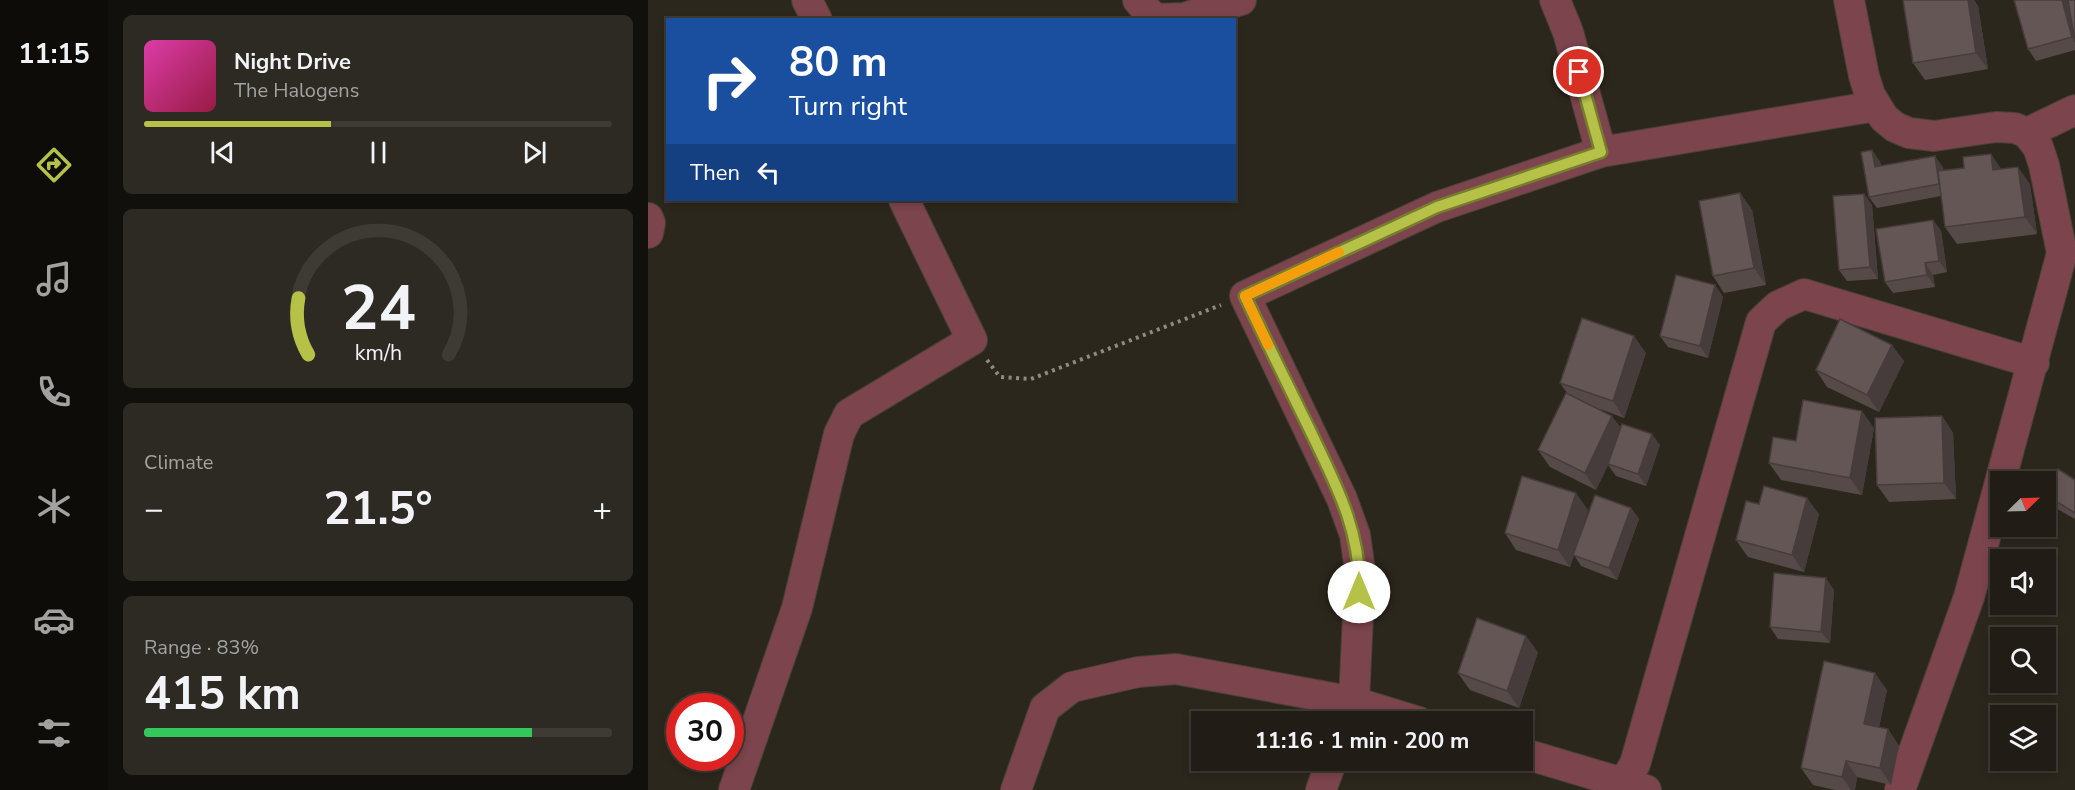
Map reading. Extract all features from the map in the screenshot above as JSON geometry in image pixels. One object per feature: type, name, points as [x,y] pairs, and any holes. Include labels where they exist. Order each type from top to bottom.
[{"type":"street","points":[[807,0],[816,18]]},
{"type":"street","points":[[1138,0],[1153,18]]},
{"type":"street","points":[[1184,18],[1241,0]]},
{"type":"street","points":[[1555,0],[1568,32],[1601,152]]},
{"type":"street","points":[[1849,0],[1864,76],[1875,106],[1895,127],[1909,133],[1934,136],[1996,127],[2015,128],[2027,133],[2038,147],[2044,165],[2068,257],[2034,363],[1969,597],[1899,790]]},
{"type":"street","points":[[1350,711],[1360,571],[1355,535],[1342,499],[1245,296],[1437,207],[1601,152],[1875,106]]},
{"type":"street","points":[[2027,133],[2075,110]]},
{"type":"street","points":[[734,790],[797,608],[839,434],[849,414],[972,340],[904,201]]},
{"type":"street","points":[[648,218],[648,233]]},
{"type":"street","points":[[1533,757],[1629,788],[1761,322],[1778,306],[1804,294],[2034,363]]},
{"type":"street","points":[[1016,790],[1045,708],[1071,687],[1138,672],[1176,669],[1346,711]]},
{"type":"street","points":[[1320,790],[1328,771]]},
{"type":"path","points":[[972,340],[1000,377],[1031,379],[1245,296]]},
{"type":"building","points":[[1903,0],[1968,0],[1976,53],[1913,63]]},
{"type":"building","points":[[2014,0],[2062,0],[2072,37],[2028,49]]},
{"type":"building","points":[[2068,0],[2075,0],[2075,42]]},
{"type":"building","points":[[1872,150],[1875,167],[1935,156],[1939,184],[1869,197],[1861,152]]},
{"type":"building","points":[[1991,154],[1993,170],[2018,167],[2025,217],[1945,227],[1938,171],[1964,168],[1963,157]]},
{"type":"building","points":[[1740,193],[1754,268],[1713,276],[1699,201]]},
{"type":"building","points":[[1864,194],[1870,267],[1839,270],[1833,196]]},
{"type":"building","points":[[1933,220],[1939,261],[1925,263],[1927,275],[1885,282],[1876,229]]},
{"type":"building","points":[[1676,275],[1715,285],[1700,346],[1660,336]]},
{"type":"building","points":[[1582,318],[1634,336],[1613,401],[1560,383]]},
{"type":"building","points":[[1840,319],[1892,345],[1867,395],[1816,370]]},
{"type":"building","points":[[1566,393],[1612,416],[1585,473],[1538,450]]},
{"type":"building","points":[[1803,400],[1862,411],[1850,478],[1769,463],[1773,437],[1796,441]]},
{"type":"building","points":[[1942,416],[1944,483],[1877,485],[1875,418]]},
{"type":"building","points":[[1622,424],[1652,434],[1638,474],[1608,464]]},
{"type":"building","points":[[2058,469],[2075,480],[2075,513],[2056,501]]},
{"type":"building","points":[[1522,476],[1576,493],[1558,550],[1505,533]]},
{"type":"building","points":[[1764,486],[1807,498],[1792,555],[1736,540],[1746,501],[1759,504]]},
{"type":"building","points":[[1595,495],[1631,508],[1609,568],[1573,555]]},
{"type":"building","points":[[1774,573],[1826,578],[1821,632],[1770,627]]},
{"type":"building","points":[[1477,618],[1526,636],[1507,691],[1458,673]]},
{"type":"building","points":[[1824,661],[1875,673],[1864,724],[1888,729],[1880,768],[1846,761],[1842,777],[1801,768]]},
{"type":"slow traffic","points":[[1268,345],[1245,296],[1339,252]]},
{"type":"route","points":[[1359,592],[1360,571],[1355,535],[1342,499],[1245,296],[1437,207],[1601,152],[1579,72]]}]
